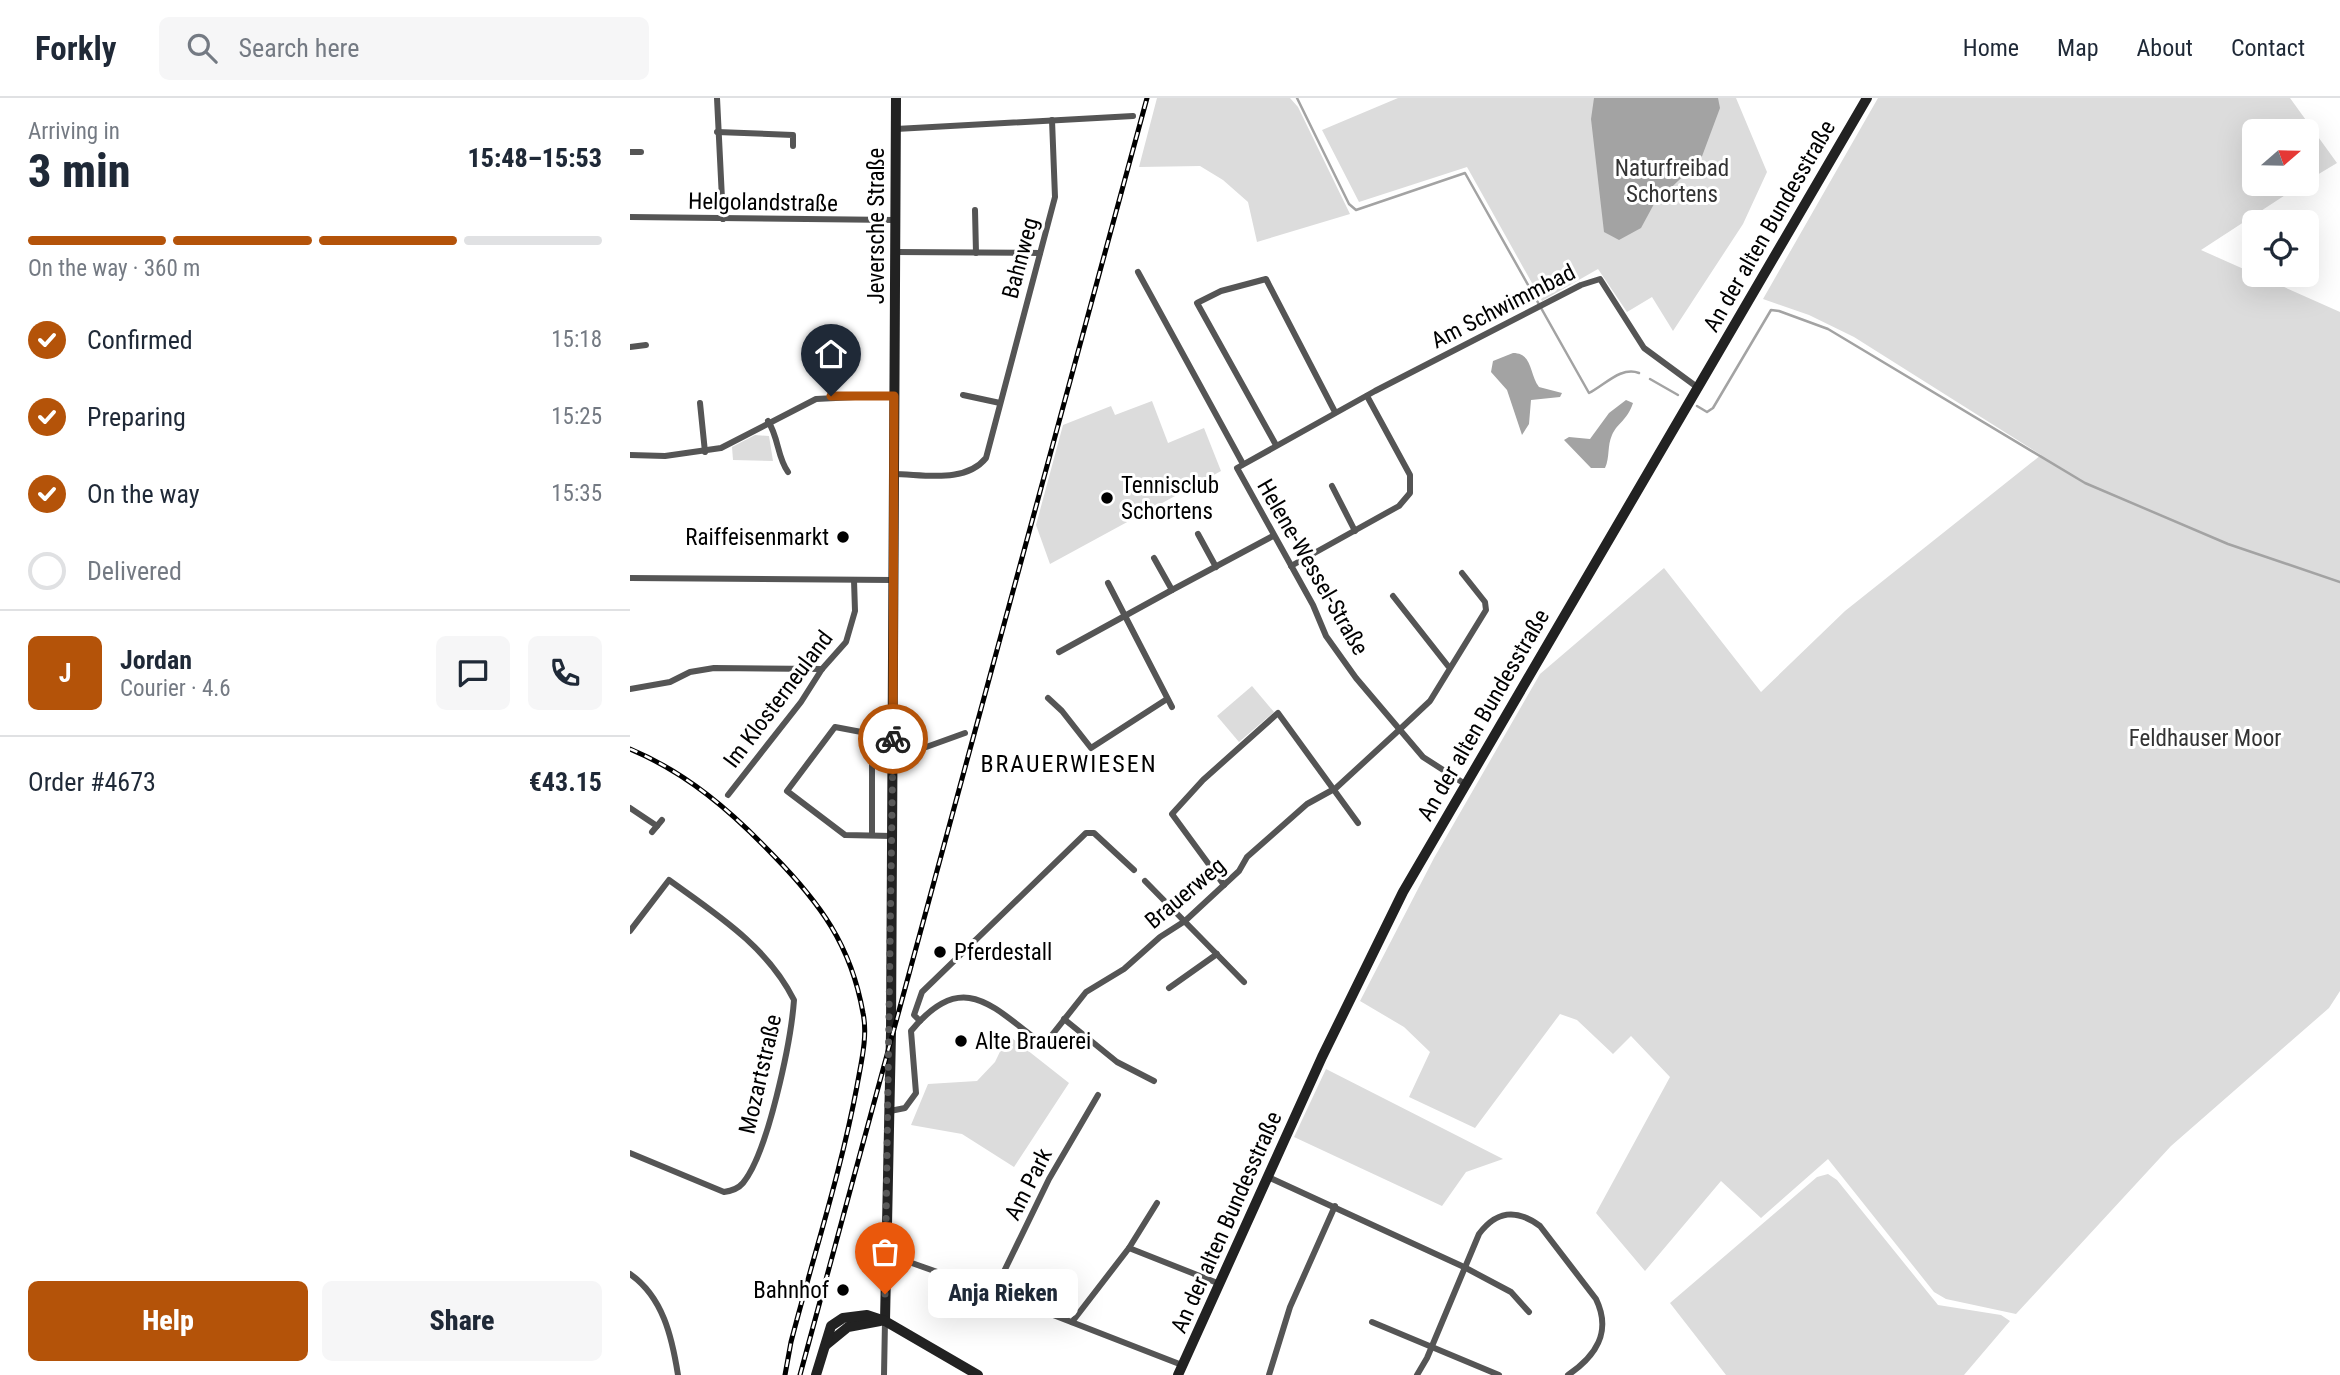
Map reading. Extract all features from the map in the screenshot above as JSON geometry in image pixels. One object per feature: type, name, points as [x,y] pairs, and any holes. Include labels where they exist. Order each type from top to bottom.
[{"type":"street","points":[[717,98],[723,219]]},
{"type":"street","name":"Jeversche Straße","points":[[885,1321],[890,1111],[896,98]]},
{"type":"street","name":"An der alten Bundesstraße","points":[[1180,1370],[1322,1057],[1403,892],[1867,98]]},
{"type":"street","points":[[896,129],[1133,116]]},
{"type":"street","name":"Bahnweg","points":[[893,474],[957,474],[972,471],[986,458],[1055,197],[1052,120]]},
{"type":"street","points":[[717,132],[793,135],[793,146]]},
{"type":"street","points":[[630,152],[640,152]]},
{"type":"street","points":[[975,210],[976,253]]},
{"type":"street","name":"Helgolandstraße","points":[[630,218],[895,220]]},
{"type":"street","points":[[895,252],[1040,253]]},
{"type":"street","points":[[1138,272],[1243,464]]},
{"type":"street","points":[[1276,445],[1197,303],[1221,291],[1266,279],[1335,412]]},
{"type":"street","name":"Am Schwimmbad","points":[[1367,396],[1536,307],[1600,279],[1644,348],[1697,387]]},
{"type":"street","points":[[630,347],[646,345]]},
{"type":"street","points":[[963,395],[1000,403]]},
{"type":"street","points":[[630,455],[705,452],[721,447],[816,399],[894,396]]},
{"type":"street","points":[[1291,566],[1407,499],[1412,485],[1402,457],[1367,396]]},
{"type":"street","name":"Helene-Wessel-Straße","points":[[1367,396],[1237,468],[1336,650],[1398,732],[1423,757],[1465,785]]},
{"type":"street","points":[[700,403],[705,452]]},
{"type":"street","points":[[768,421],[777,435],[779,456],[788,472]]},
{"type":"street","points":[[1332,486],[1354,531]]},
{"type":"street","points":[[1198,534],[1216,567]]},
{"type":"street","points":[[1059,652],[1273,537]]},
{"type":"street","points":[[1154,558],[1172,590]]},
{"type":"street","name":"Brauerweg","points":[[920,1021],[948,999],[981,999],[1044,1045],[1086,992],[1124,969],[1160,937],[1185,921],[1240,872],[1247,857],[1297,813],[1336,788],[1430,701],[1448,666],[1486,610],[1485,602],[1462,573]]},
{"type":"street","points":[[630,578],[893,580]]},
{"type":"street","name":"Im Klosterneuland","points":[[728,795],[801,702],[822,669],[846,642],[855,611],[853,580]]},
{"type":"street","points":[[1108,583],[1128,616],[1172,707]]},
{"type":"street","points":[[1394,596],[1448,666]]},
{"type":"street","points":[[630,690],[670,682],[690,671],[714,668],[822,669]]},
{"type":"street","points":[[1048,698],[1062,711],[1091,748],[1167,699]]},
{"type":"street","points":[[1224,885],[1172,814],[1203,780],[1278,713],[1336,788],[1359,823]]},
{"type":"street","points":[[872,834],[872,734],[835,727],[786,791],[845,835],[892,836]]},
{"type":"street","points":[[893,759],[965,733]]},
{"type":"street","points":[[630,808],[657,826]]},
{"type":"street","points":[[890,1111],[905,1108],[916,1093],[910,1035],[920,1021],[914,1015],[922,992],[1086,833],[1094,833],[1134,870]]},
{"type":"street","name":"Mozartstraße","points":[[630,931],[669,880],[749,940],[786,985],[794,1000],[762,1149],[743,1183],[734,1191],[724,1192],[630,1153]]},
{"type":"street","points":[[1145,881],[1244,982]]},
{"type":"street","points":[[1169,988],[1217,954]]},
{"type":"street","points":[[1064,1019],[1116,1062],[1154,1081]]},
{"type":"street","name":"Am Park","points":[[995,1292],[1049,1179],[1098,1095]]},
{"type":"street","points":[[1268,1177],[1335,1206],[1511,1292],[1529,1312]]},
{"type":"street","points":[[1072,1322],[1129,1248],[1157,1203]]},
{"type":"street","points":[[1269,1375],[1290,1307],[1335,1206]]},
{"type":"street","points":[[1417,1375],[1479,1234],[1488,1222],[1500,1215],[1512,1213],[1528,1217],[1540,1226],[1596,1299],[1602,1312],[1601,1340],[1596,1350],[1568,1375]]},
{"type":"street","points":[[1129,1248],[1220,1284]]},
{"type":"street","points":[[886,1258],[909,1262],[995,1292],[1072,1322],[1180,1370]]},
{"type":"street","points":[[630,1274],[657,1302],[674,1348],[678,1375]]},
{"type":"street","points":[[884,1375],[885,1321]]},
{"type":"street","points":[[816,1375],[824,1349],[848,1326],[885,1321],[978,1375]]},
{"type":"street","points":[[1372,1322],[1499,1375]]},
{"type":"green space","points":[[1157,98],[1290,98],[1298,107],[1350,214],[1257,242],[1248,202],[1223,180],[1200,166],[1139,167]]},
{"type":"green space","name":"Naturfreibad Schortens","points":[[1398,98],[1736,98],[1767,172],[1743,224],[1673,331],[1652,297],[1627,312],[1598,269],[1542,301],[1467,167],[1359,202],[1322,130]]},
{"type":"green space","name":"Feldhauser Moor","points":[[1878,98],[2290,98],[2305,119],[2242,119],[2242,196],[2284,196],[2262,210],[2242,210],[2242,223],[2201,250],[2242,268],[2242,287],[2284,287],[2340,312],[2340,991],[2329,1008],[2171,1146],[2016,1314],[1946,1299],[1934,1292],[1828,1159],[1761,1218],[1721,1181],[1645,1271],[1596,1213],[1670,1077],[1631,1036],[1613,1054],[1577,1020],[1560,1014],[1475,1128],[1409,1097],[1430,1052],[1404,1027],[1360,1001],[1434,858],[1540,674],[1664,568],[1761,692],[1845,611],[2041,455],[1854,337],[1809,315],[1763,299]]},
{"type":"green space","points":[[2319,138],[2337,163],[2319,174]]},
{"type":"green space","name":"Tennisclub Schortens","points":[[1152,401],[1168,443],[1204,428],[1221,471],[1050,564],[1036,525],[1063,425],[1111,406],[1115,415]]},
{"type":"green space","points":[[755,435],[769,436],[773,461],[733,460],[732,447]]},
{"type":"green space","points":[[1252,686],[1274,712],[1239,742],[1217,716]]},
{"type":"green space","points":[[1008,1035],[1069,1083],[1014,1167],[962,1134],[911,1125],[928,1084],[977,1081],[995,1062]]},
{"type":"green space","points":[[1326,1069],[1503,1159],[1466,1172],[1442,1206],[1294,1137]]},
{"type":"green space","points":[[1828,1174],[1837,1180],[1938,1305],[2001,1315],[2010,1321],[1964,1375],[1726,1375],[1670,1303],[1817,1177]]},
{"type":"shaded area","points":[[1594,98],[1718,98],[1720,108],[1701,159],[1654,204],[1641,228],[1619,240],[1604,232],[1591,119]]},
{"type":"shaded area","points":[[1513,353],[1524,356],[1539,387],[1562,393],[1560,397],[1531,400],[1529,424],[1522,435],[1507,390],[1491,372],[1493,361]]},
{"type":"shaded area","points":[[1626,400],[1633,403],[1612,435],[1605,468],[1591,468],[1564,440],[1569,437],[1590,439],[1609,413]]},
{"type":"waterway","points":[[1297,98],[1349,204],[1356,210],[1465,173],[1589,393],[1619,374],[1639,373]]},
{"type":"waterway","points":[[1697,406],[1707,412],[1713,408],[1771,310],[1779,311],[1828,329],[2085,483],[2228,544],[2340,582]]},
{"type":"waterway","points":[[1650,379],[1678,395]]},
{"type":"railway","points":[[800,1375],[1147,98]]},
{"type":"railway","points":[[630,749],[670,769],[707,794],[773,855],[805,890],[831,926],[842,946],[858,989],[865,1031],[857,1086],[835,1182],[791,1342],[785,1375]]},
{"type":"way so far","points":[[885,1294],[890,1111],[893,739]]},
{"type":"place","name":"Tennisclub Schortens","points":[[1107,498]]},
{"type":"place","name":"Raiffeisenmarkt","points":[[843,537]]},
{"type":"place","name":"Pferdestall","points":[[940,952]]},
{"type":"place","name":"Alte Brauerei","points":[[961,1041]]},
{"type":"place","name":"Bahnhof","points":[[843,1290]]},
{"type":"place","name":"Anja Rieken","points":[[885,1294]]},
{"type":"district","name":"BRAUERWIESEN","points":[[1069,764]]},
{"type":"route","points":[[831,396],[894,396],[893,739]]}]
